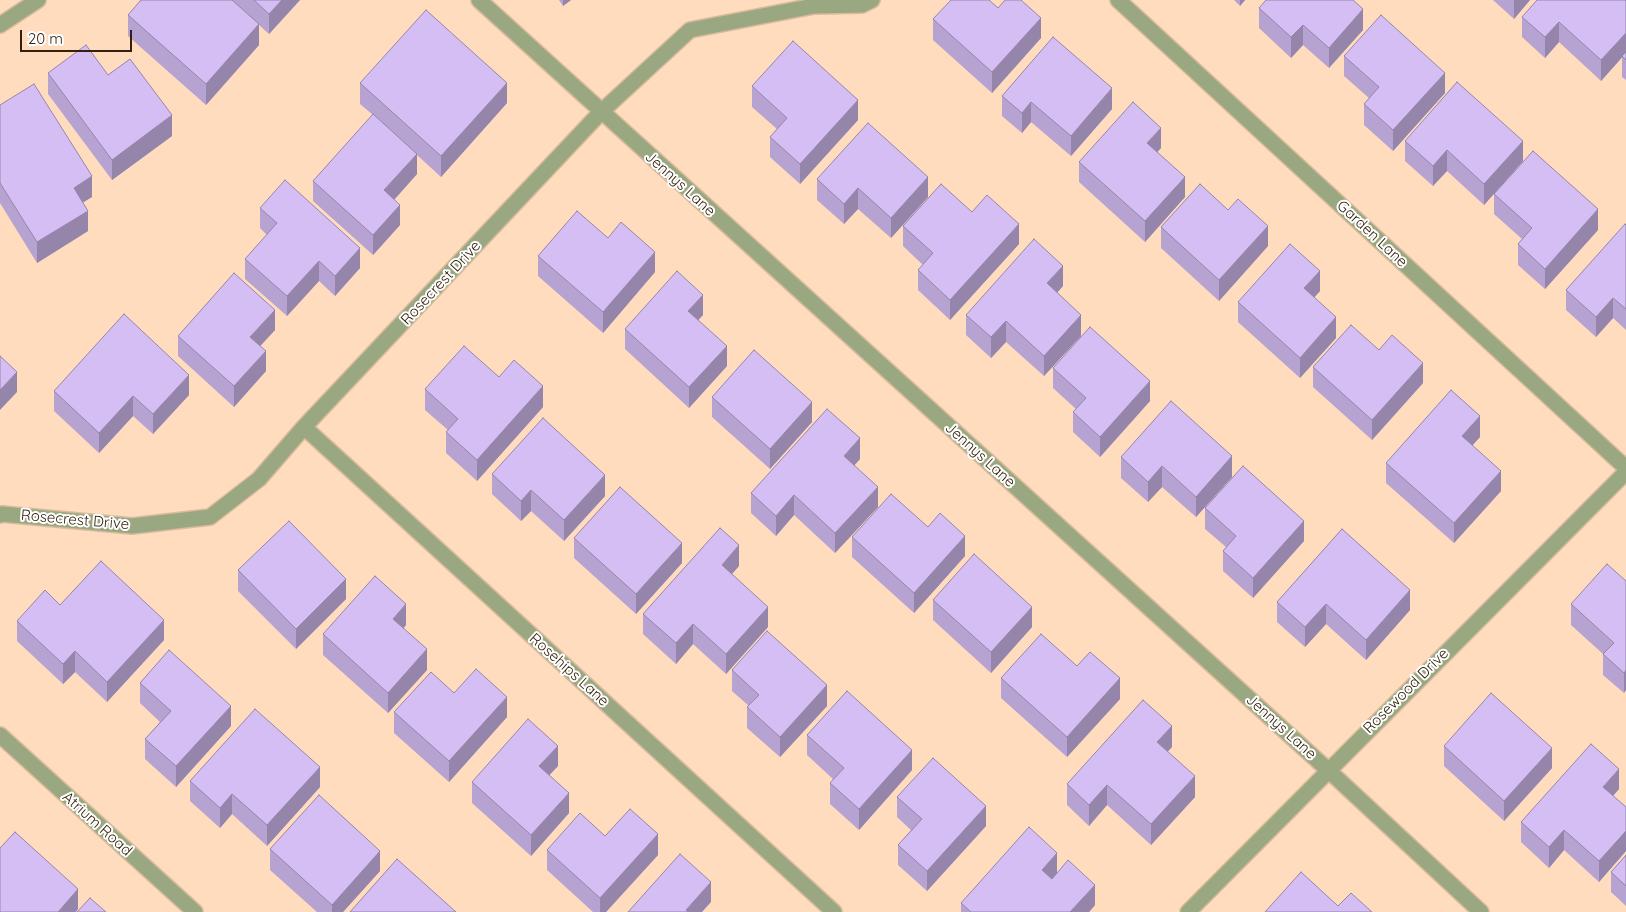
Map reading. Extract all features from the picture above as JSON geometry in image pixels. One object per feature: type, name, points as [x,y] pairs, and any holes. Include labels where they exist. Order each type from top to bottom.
[{"type":"street","points":[[0,25],[38,0]]},
{"type":"street","name":"Jennys Lane","points":[[478,0],[1328,770],[1481,912]]},
{"type":"street","name":"Rosecrest Drive","points":[[0,515],[132,526],[210,518],[259,479],[304,427],[601,112],[690,30],[814,6],[862,5],[872,0]]},
{"type":"street","name":"Garden Lane","points":[[1118,0],[1626,470]]},
{"type":"street","name":"Rosehips Lane","points":[[304,427],[834,912]]},
{"type":"street","name":"Rosewood Drive","points":[[1188,912],[1626,470]]},
{"type":"street","name":"Atrium Road","points":[[0,736],[195,912]]},
{"type":"building","points":[[141,0],[232,0],[259,24],[206,84],[128,15]]},
{"type":"building","points":[[254,0],[282,0],[269,14]]},
{"type":"building","points":[[951,0],[989,0],[998,8],[1005,0],[1021,0],[1041,18],[992,72],[933,19]]},
{"type":"building","points":[[1266,0],[1353,0],[1363,9],[1329,48],[1303,25],[1291,37],[1259,8]]},
{"type":"building","points":[[1537,0],[1625,0],[1626,33],[1601,60],[1559,22],[1545,37],[1522,17]]},
{"type":"building","points":[[426,10],[507,83],[441,156],[360,83]]},
{"type":"building","points":[[1381,15],[1445,73],[1393,130],[1364,104],[1379,87],[1344,56]]},
{"type":"building","points":[[1053,37],[1112,88],[1071,136],[1031,102],[1022,113],[1002,96]]},
{"type":"building","points":[[793,41],[858,100],[800,164],[770,137],[787,118],[752,86]]},
{"type":"building","points":[[86,45],[108,75],[130,59],[172,115],[112,160],[48,73]]},
{"type":"building","points":[[1626,52],[1626,60],[1622,56]]},
{"type":"building","points":[[1457,82],[1523,141],[1484,184],[1447,150],[1433,166],[1405,141]]},
{"type":"building","points":[[34,84],[92,176],[74,188],[88,211],[37,242],[0,183],[0,105]]},
{"type":"building","points":[[1133,102],[1161,128],[1147,143],[1185,177],[1145,221],[1079,162]]},
{"type":"building","points":[[373,114],[417,154],[384,190],[400,205],[373,235],[313,181]]},
{"type":"building","points":[[868,123],[928,177],[891,218],[858,188],[844,204],[817,179]]},
{"type":"building","points":[[1533,151],[1598,209],[1545,269],[1518,244],[1532,228],[1494,194]]},
{"type":"building","points":[[285,180],[360,248],[335,276],[319,261],[287,296],[245,259],[277,223],[260,208]]},
{"type":"building","points":[[941,184],[972,212],[987,195],[1019,224],[950,300],[918,270],[933,253],[903,226]]},
{"type":"building","points":[[1200,184],[1228,210],[1238,199],[1268,226],[1219,280],[1161,227]]},
{"type":"building","points":[[577,211],[608,238],[621,222],[655,252],[603,312],[538,256]]},
{"type":"building","points":[[1625,224],[1626,309],[1613,298],[1596,317],[1566,290]]},
{"type":"building","points":[[1034,239],[1063,266],[1047,283],[1081,315],[1044,356],[1006,321],[991,337],[966,315]]},
{"type":"building","points":[[1290,244],[1320,271],[1304,288],[1336,317],[1300,358],[1238,302]]},
{"type":"building","points":[[677,271],[703,295],[688,311],[727,346],[689,387],[625,329]]},
{"type":"building","points":[[234,273],[275,310],[250,337],[266,351],[234,386],[178,336]]},
{"type":"building","points":[[124,314],[189,375],[153,414],[133,396],[99,433],[54,391]]},
{"type":"building","points":[[1351,325],[1379,350],[1392,335],[1423,363],[1372,420],[1313,367]]},
{"type":"building","points":[[1090,327],[1150,381],[1100,437],[1073,412],[1086,398],[1053,368]]},
{"type":"building","points":[[464,346],[499,377],[514,360],[543,386],[477,460],[446,432],[458,419],[425,389]]},
{"type":"building","points":[[754,350],[812,402],[770,449],[712,397]]},
{"type":"building","points":[[0,356],[17,372],[0,390]]},
{"type":"building","points":[[1451,390],[1480,416],[1462,436],[1501,471],[1454,523],[1386,463]]},
{"type":"building","points":[[1171,401],[1232,456],[1196,497],[1162,466],[1148,482],[1121,457]]},
{"type":"building","points":[[827,409],[860,438],[844,456],[878,487],[835,533],[794,495],[776,516],[751,493]]},
{"type":"building","points":[[543,418],[605,475],[564,520],[531,490],[521,501],[492,474]]},
{"type":"building","points":[[1243,466],[1304,521],[1253,578],[1223,551],[1236,536],[1205,508]]},
{"type":"building","points":[[620,487],[682,543],[636,594],[574,538]]},
{"type":"building","points":[[891,494],[928,527],[940,513],[965,536],[914,593],[852,537]]},
{"type":"building","points":[[289,521],[346,579],[296,629],[238,570]]},
{"type":"building","points":[[720,528],[739,545],[722,565],[768,607],[726,654],[693,624],[676,643],[643,614]]},
{"type":"building","points":[[1342,529],[1410,590],[1366,640],[1326,604],[1305,627],[1277,602]]},
{"type":"building","points":[[974,554],[1032,607],[991,652],[933,600]]},
{"type":"building","points":[[101,561],[164,620],[107,682],[75,651],[63,664],[17,621],[45,590],[60,605]]},
{"type":"building","points":[[1607,564],[1626,581],[1626,670],[1624,673],[1603,654],[1614,643],[1571,604]]},
{"type":"building","points":[[375,576],[406,604],[393,619],[427,649],[388,693],[323,634]]},
{"type":"building","points":[[767,631],[827,685],[780,737],[747,707],[759,695],[732,670]]},
{"type":"building","points":[[1041,634],[1077,666],[1090,652],[1120,678],[1067,737],[1001,678]]},
{"type":"building","points":[[169,650],[231,706],[176,766],[145,739],[171,711],[140,683]]},
{"type":"building","points":[[476,669],[507,697],[449,761],[394,712],[431,672],[454,693]]},
{"type":"building","points":[[847,691],[912,750],[859,809],[830,783],[844,768],[807,735]]},
{"type":"building","points":[[1491,693],[1552,748],[1504,801],[1444,746]]},
{"type":"building","points":[[1143,700],[1172,726],[1157,742],[1195,776],[1151,824],[1107,785],[1089,805],[1067,784]]},
{"type":"building","points":[[255,709],[320,767],[267,825],[232,794],[220,808],[190,781]]},
{"type":"building","points":[[528,719],[558,746],[539,766],[569,793],[531,835],[472,782]]},
{"type":"building","points":[[1591,744],[1619,769],[1603,787],[1626,807],[1626,831],[1599,861],[1564,830],[1549,847],[1521,822]]},
{"type":"building","points":[[933,758],[986,806],[927,871],[898,845],[922,819],[897,797]]},
{"type":"building","points":[[319,795],[380,851],[332,905],[270,849]]},
{"type":"building","points":[[630,809],[658,834],[600,898],[547,850],[580,813],[605,836]]},
{"type":"building","points":[[1029,827],[1057,853],[1042,870],[1052,879],[1068,860],[1095,885],[1070,912],[971,912],[961,903]]},
{"type":"building","points":[[15,832],[78,889],[58,912],[0,912],[0,848]]},
{"type":"building","points":[[680,854],[711,882],[686,910],[688,912],[628,912]]},
{"type":"building","points":[[1626,855],[1626,886],[1611,872]]},
{"type":"building","points":[[397,859],[456,912],[350,912]]},
{"type":"building","points":[[1301,872],[1338,906],[1351,893],[1372,912],[1265,912]]},
{"type":"building","points":[[90,898],[106,912],[77,912]]}]
